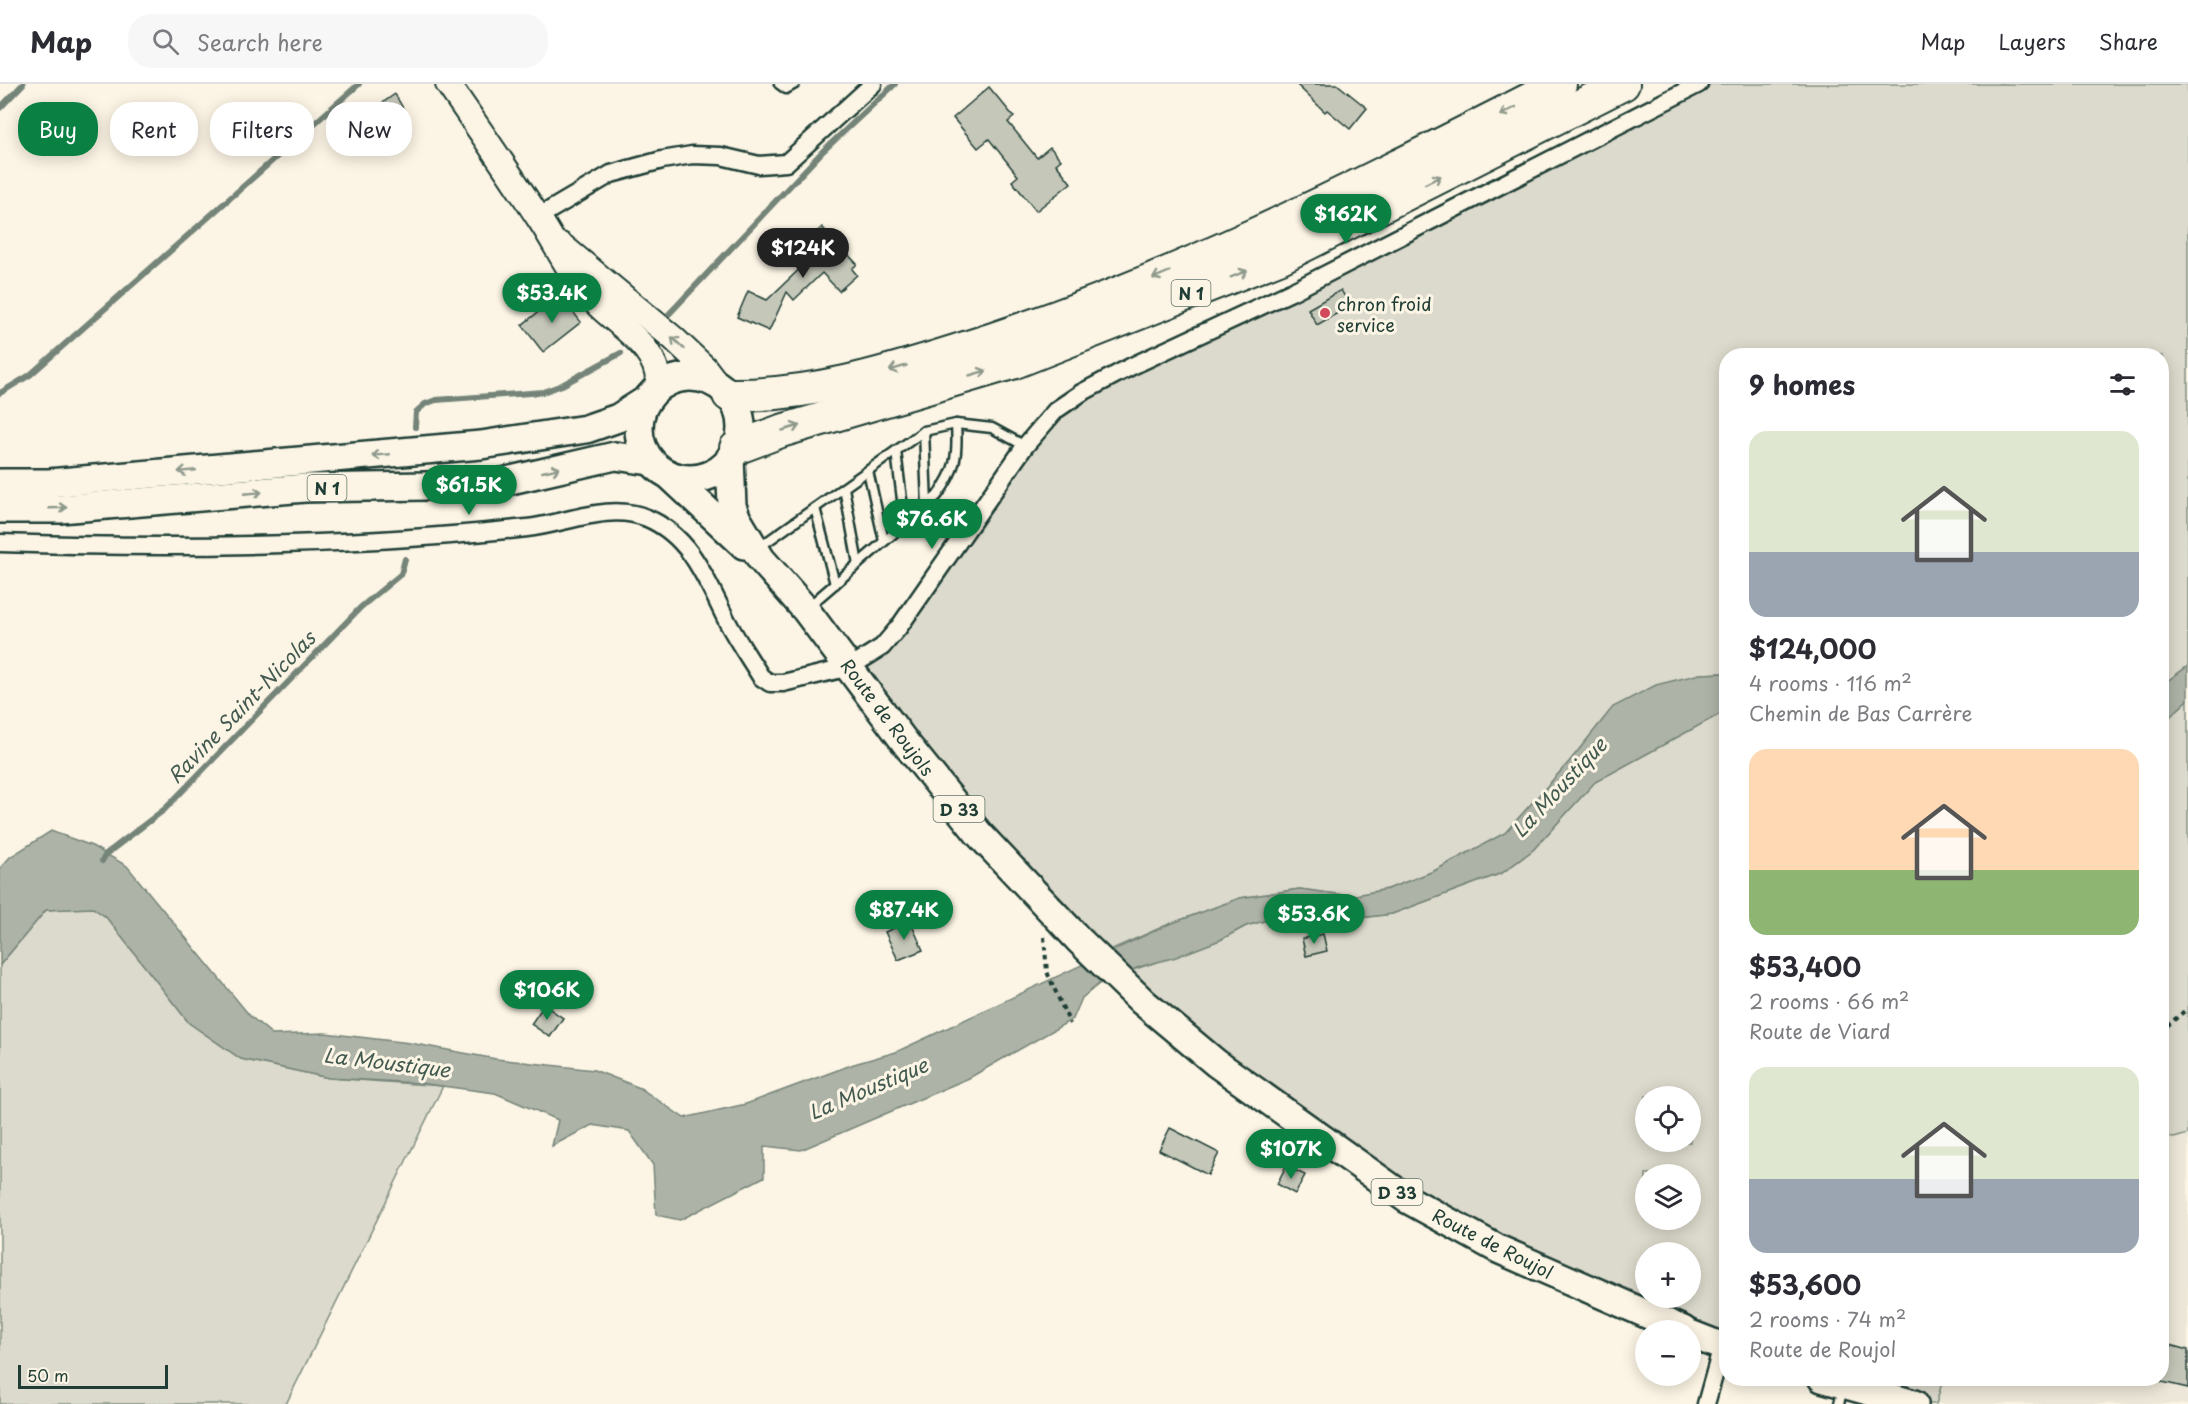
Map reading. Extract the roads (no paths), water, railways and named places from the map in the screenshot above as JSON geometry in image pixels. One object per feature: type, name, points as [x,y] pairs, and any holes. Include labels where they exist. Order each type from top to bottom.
[{"type":"highway","name":"N 1","points":[[723,390],[782,393],[832,386],[975,345],[1089,305],[1270,228],[1380,176],[1560,84]]},
{"type":"highway","name":"N 1","points":[[733,453],[781,431],[1012,363],[1281,257],[1623,84]]},
{"type":"main road","points":[[448,84],[544,226],[584,291],[644,346],[653,359],[659,374],[653,393],[641,411],[639,430],[643,450],[659,467]]},
{"type":"main road","points":[[544,226],[705,368],[735,404],[741,426],[733,453]]},
{"type":"main road","name":"N 1","points":[[0,483],[72,481],[481,445],[586,429],[618,418],[672,380],[688,376],[704,378],[723,390]]},
{"type":"main road","name":"N 1","points":[[0,509],[60,509],[305,489],[489,485],[615,456],[659,467],[679,478],[702,477],[715,472],[733,453]]},
{"type":"main road","name":"Route de Roujols","points":[[733,453],[732,506],[758,554]]},
{"type":"main road","name":"Route de Roujols","points":[[659,467],[758,554],[805,609],[907,745],[979,834],[1079,940],[1143,1002]]},
{"type":"main road","name":"Route de Roujol","points":[[1143,1002],[1216,1064],[1407,1199],[1498,1249],[1660,1320]]},
{"type":"main road","points":[[1701,1338],[1719,1345]]},
{"type":"main road","points":[[1835,1389],[1914,1404]]},
{"type":"street","points":[[0,543],[142,548],[377,542],[530,528],[604,513],[627,512],[647,518],[674,533],[692,553],[712,586],[728,624],[761,677],[770,683],[783,683],[850,667],[882,647],[900,627],[1025,446],[1056,410],[1081,393],[1132,366],[1292,292],[1699,84]]},
{"type":"street","points":[[544,226],[611,174],[662,160],[692,155],[721,156],[759,165],[786,163],[867,86]]},
{"type":"street","points":[[1706,1404],[1719,1363]]},
{"type":"lane","points":[[779,84],[786,89],[795,84]]},
{"type":"lane","points":[[758,554],[815,508],[924,431],[956,424],[992,428],[1025,446]]},
{"type":"lane","points":[[805,609],[937,496],[948,481],[958,453],[956,424]]},
{"type":"lane","points":[[924,431],[927,505]]},
{"type":"lane","points":[[896,451],[905,524]]},
{"type":"lane","points":[[868,471],[884,541]]},
{"type":"lane","points":[[844,488],[858,564]]},
{"type":"lane","points":[[815,508],[835,584]]},
{"type":"water","points":[[2188,666],[2188,700],[2169,718],[2169,680]]},
{"type":"water","name":"La Moustique","points":[[1719,673],[1719,715],[1595,782],[1533,850],[1502,873],[1392,914],[1352,919],[1289,914],[1246,926],[1220,940],[1176,957],[1139,967],[1099,984],[1082,998],[1073,1019],[969,1078],[801,1150],[764,1146],[764,1177],[680,1220],[656,1215],[653,1165],[629,1131],[592,1125],[552,1146],[558,1120],[495,1093],[419,1083],[329,1078],[241,1059],[189,1023],[106,917],[93,908],[46,910],[0,965],[0,868],[10,857],[51,831],[92,846],[127,866],[250,1016],[273,1035],[325,1033],[410,1043],[496,1059],[594,1070],[640,1088],[684,1118],[746,1104],[854,1064],[896,1052],[1167,925],[1240,898],[1300,889],[1351,896],[1388,889],[1434,871],[1505,833],[1569,762],[1613,707],[1656,685],[1700,674]]},
{"type":"waterway","points":[[0,108],[23,84]]},
{"type":"waterway","points":[[0,393],[30,375],[359,84]]},
{"type":"waterway","name":"Ravine Saint-Nicolas","points":[[669,314],[823,151],[895,84]]},
{"type":"waterway","name":"Ravine Saint-Nicolas","points":[[415,427],[416,412],[425,404],[436,400],[543,392],[562,385],[621,353]]},
{"type":"waterway","name":"Ravine Saint-Nicolas","points":[[102,861],[106,854],[165,809],[361,607],[401,574],[405,559]]},
{"type":"place","name":"chron froid service","points":[[1325,313]]}]
